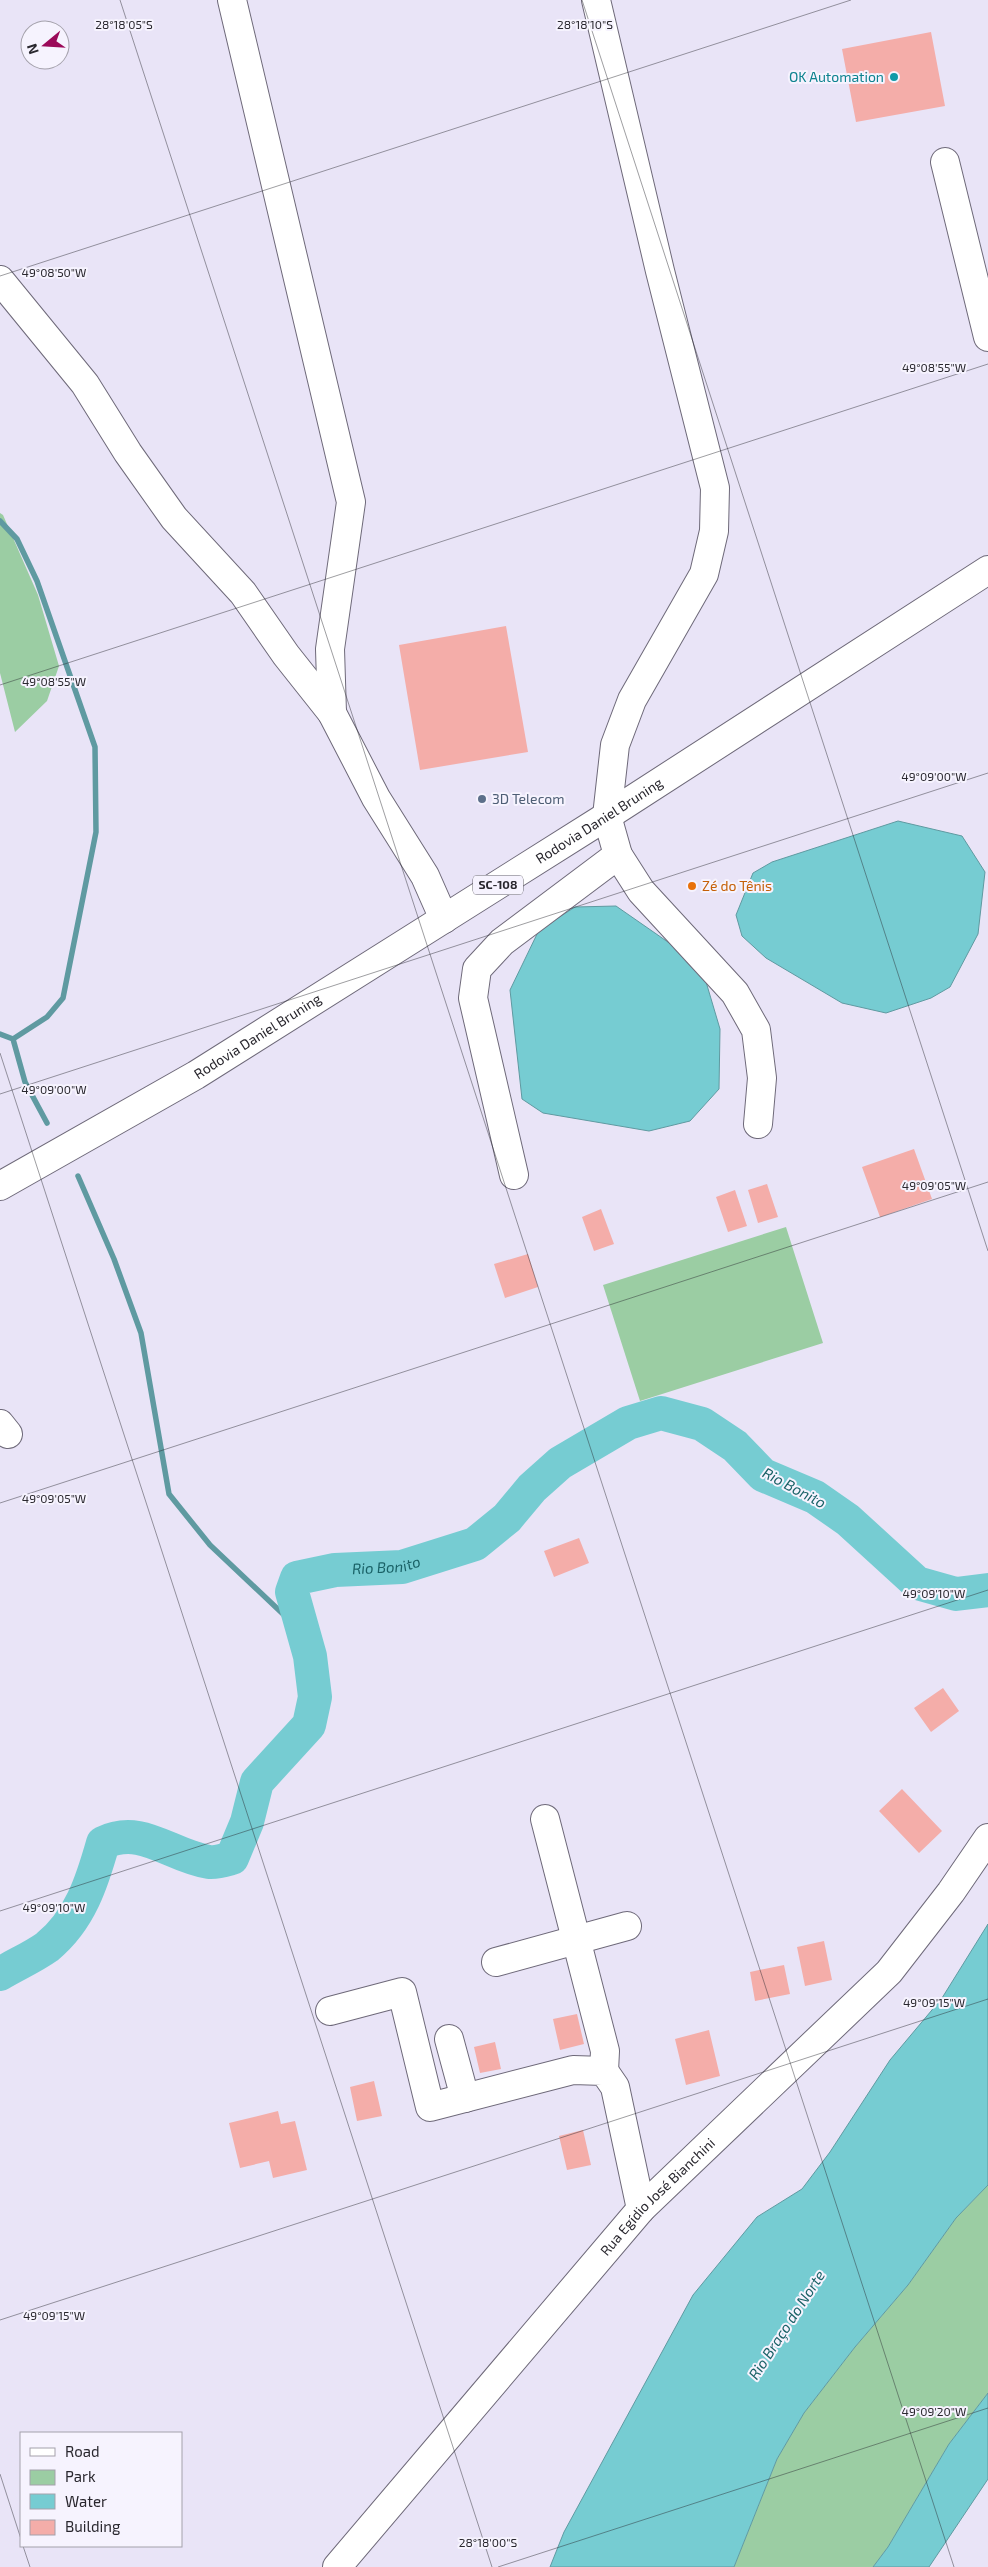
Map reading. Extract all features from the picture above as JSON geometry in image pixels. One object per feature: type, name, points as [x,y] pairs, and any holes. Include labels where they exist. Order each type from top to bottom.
[{"type":"main road","points":[[232,0],[351,502],[330,649],[332,713]]},
{"type":"main road","points":[[596,0],[660,271],[715,488],[714,530],[704,574],[632,700],[615,745],[607,816],[618,855],[641,892],[734,993],[756,1030],[762,1078],[758,1124]]},
{"type":"main road","points":[[945,162],[988,338]]},
{"type":"main road","points":[[0,280],[86,384],[128,453],[174,518],[243,593],[286,656],[332,713],[376,798],[424,876],[444,919]]},
{"type":"main road","name":"Rodovia Daniel Bruning","points":[[0,1186],[196,1075],[607,816],[988,570]]},
{"type":"main road","points":[[514,1175],[473,998],[476,969],[502,942],[618,855]]},
{"type":"main road","points":[[545,1819],[605,2051],[604,2071],[615,2087],[641,2208]]},
{"type":"main road","name":"Rua Egídio José Bianchini","points":[[337,2567],[641,2208],[889,1972],[950,1892],[988,1838]]},
{"type":"main road","points":[[496,1962],[627,1926]]},
{"type":"main road","points":[[330,2011],[402,1992],[430,2107],[573,2070],[604,2071]]},
{"type":"main road","points":[[449,2039],[465,2098]]},
{"type":"green space","points":[[0,513],[3,515],[38,595],[59,666],[47,701],[15,732],[0,673]]},
{"type":"green space","points":[[786,1227],[823,1343],[640,1401],[603,1285]]},
{"type":"green space","points":[[988,2185],[988,2393],[949,2444],[888,2547],[873,2567],[734,2567],[777,2459],[804,2413],[855,2347],[908,2285],[956,2218]]},
{"type":"water","points":[[898,821],[962,836],[985,872],[978,934],[950,987],[931,998],[886,1013],[842,1003],[766,958],[742,936],[736,915],[753,873],[772,862]]},
{"type":"water","points":[[616,906],[701,965],[720,1029],[719,1089],[690,1121],[649,1131],[543,1113],[522,1099],[510,990],[539,930],[575,907]]},
{"type":"water","name":"Rio Braço do Norte","points":[[988,1924],[988,2185],[956,2218],[908,2285],[855,2347],[804,2413],[777,2459],[734,2567],[550,2567],[564,2532],[693,2295],[757,2217],[802,2189],[830,2152],[890,2060],[942,1998]]},
{"type":"water","points":[[988,2393],[988,2479],[929,2567],[873,2567],[888,2547],[949,2444]]},
{"type":"building","name":"OK Automation","points":[[931,32],[945,106],[856,122],[842,49]]},
{"type":"building","points":[[506,626],[528,752],[420,770],[399,645]]},
{"type":"building","points":[[914,1149],[932,1199],[880,1217],[862,1167]]},
{"type":"building","points":[[767,1184],[778,1217],[758,1223],[748,1190]]},
{"type":"building","points":[[735,1190],[747,1226],[728,1232],[716,1197]]},
{"type":"building","points":[[601,1209],[614,1244],[594,1251],[582,1217]]},
{"type":"building","points":[[528,1254],[538,1287],[505,1298],[494,1264]]},
{"type":"building","points":[[579,1538],[589,1563],[554,1577],[544,1551]]},
{"type":"building","points":[[943,1688],[959,1711],[931,1732],[914,1708]]},
{"type":"building","points":[[902,1789],[942,1831],[919,1853],[879,1811]]},
{"type":"building","points":[[824,1941],[832,1980],[805,1986],[797,1947]]},
{"type":"building","points":[[784,1965],[790,1994],[755,2001],[750,1972]]},
{"type":"building","points":[[577,2014],[584,2044],[560,2050],[553,2019]]},
{"type":"building","points":[[709,2030],[720,2076],[686,2085],[675,2039]]},
{"type":"building","points":[[495,2042],[501,2069],[480,2073],[474,2047]]},
{"type":"building","points":[[374,2081],[382,2116],[357,2121],[350,2087]]},
{"type":"building","points":[[278,2111],[281,2124],[295,2121],[307,2170],[273,2178],[269,2161],[240,2168],[229,2123]]},
{"type":"building","points":[[583,2130],[591,2165],[567,2170],[559,2136]]},
{"type":"waterway","points":[[0,521],[17,539],[37,581],[95,747],[96,832],[63,998],[47,1017],[13,1039]]},
{"type":"waterway","points":[[0,1034],[13,1039]]},
{"type":"waterway","points":[[13,1039],[25,1082],[47,1123]]},
{"type":"waterway","points":[[78,1176],[114,1259],[141,1333],[169,1494],[210,1545],[283,1614],[299,1617]]},
{"type":"waterway","name":"Rio Bonito","points":[[0,1974],[47,1947],[68,1925],[89,1886],[103,1843],[117,1838],[131,1837],[156,1843],[181,1854],[209,1862],[218,1862],[232,1858],[247,1822],[257,1782],[309,1725],[315,1697],[310,1656],[292,1592],[297,1578],[335,1570],[402,1567],[475,1544],[507,1518],[532,1488],[560,1463],[628,1423],[661,1413],[702,1424],[735,1446],[763,1475],[815,1497],[848,1520],[917,1583],[956,1594],[988,1590]]},
{"type":"place","name":"OK Automation","points":[[894,77]]},
{"type":"place","name":"3D Telecom","points":[[482,799]]},
{"type":"place","name":"Zé do Tênis","points":[[692,886]]}]
